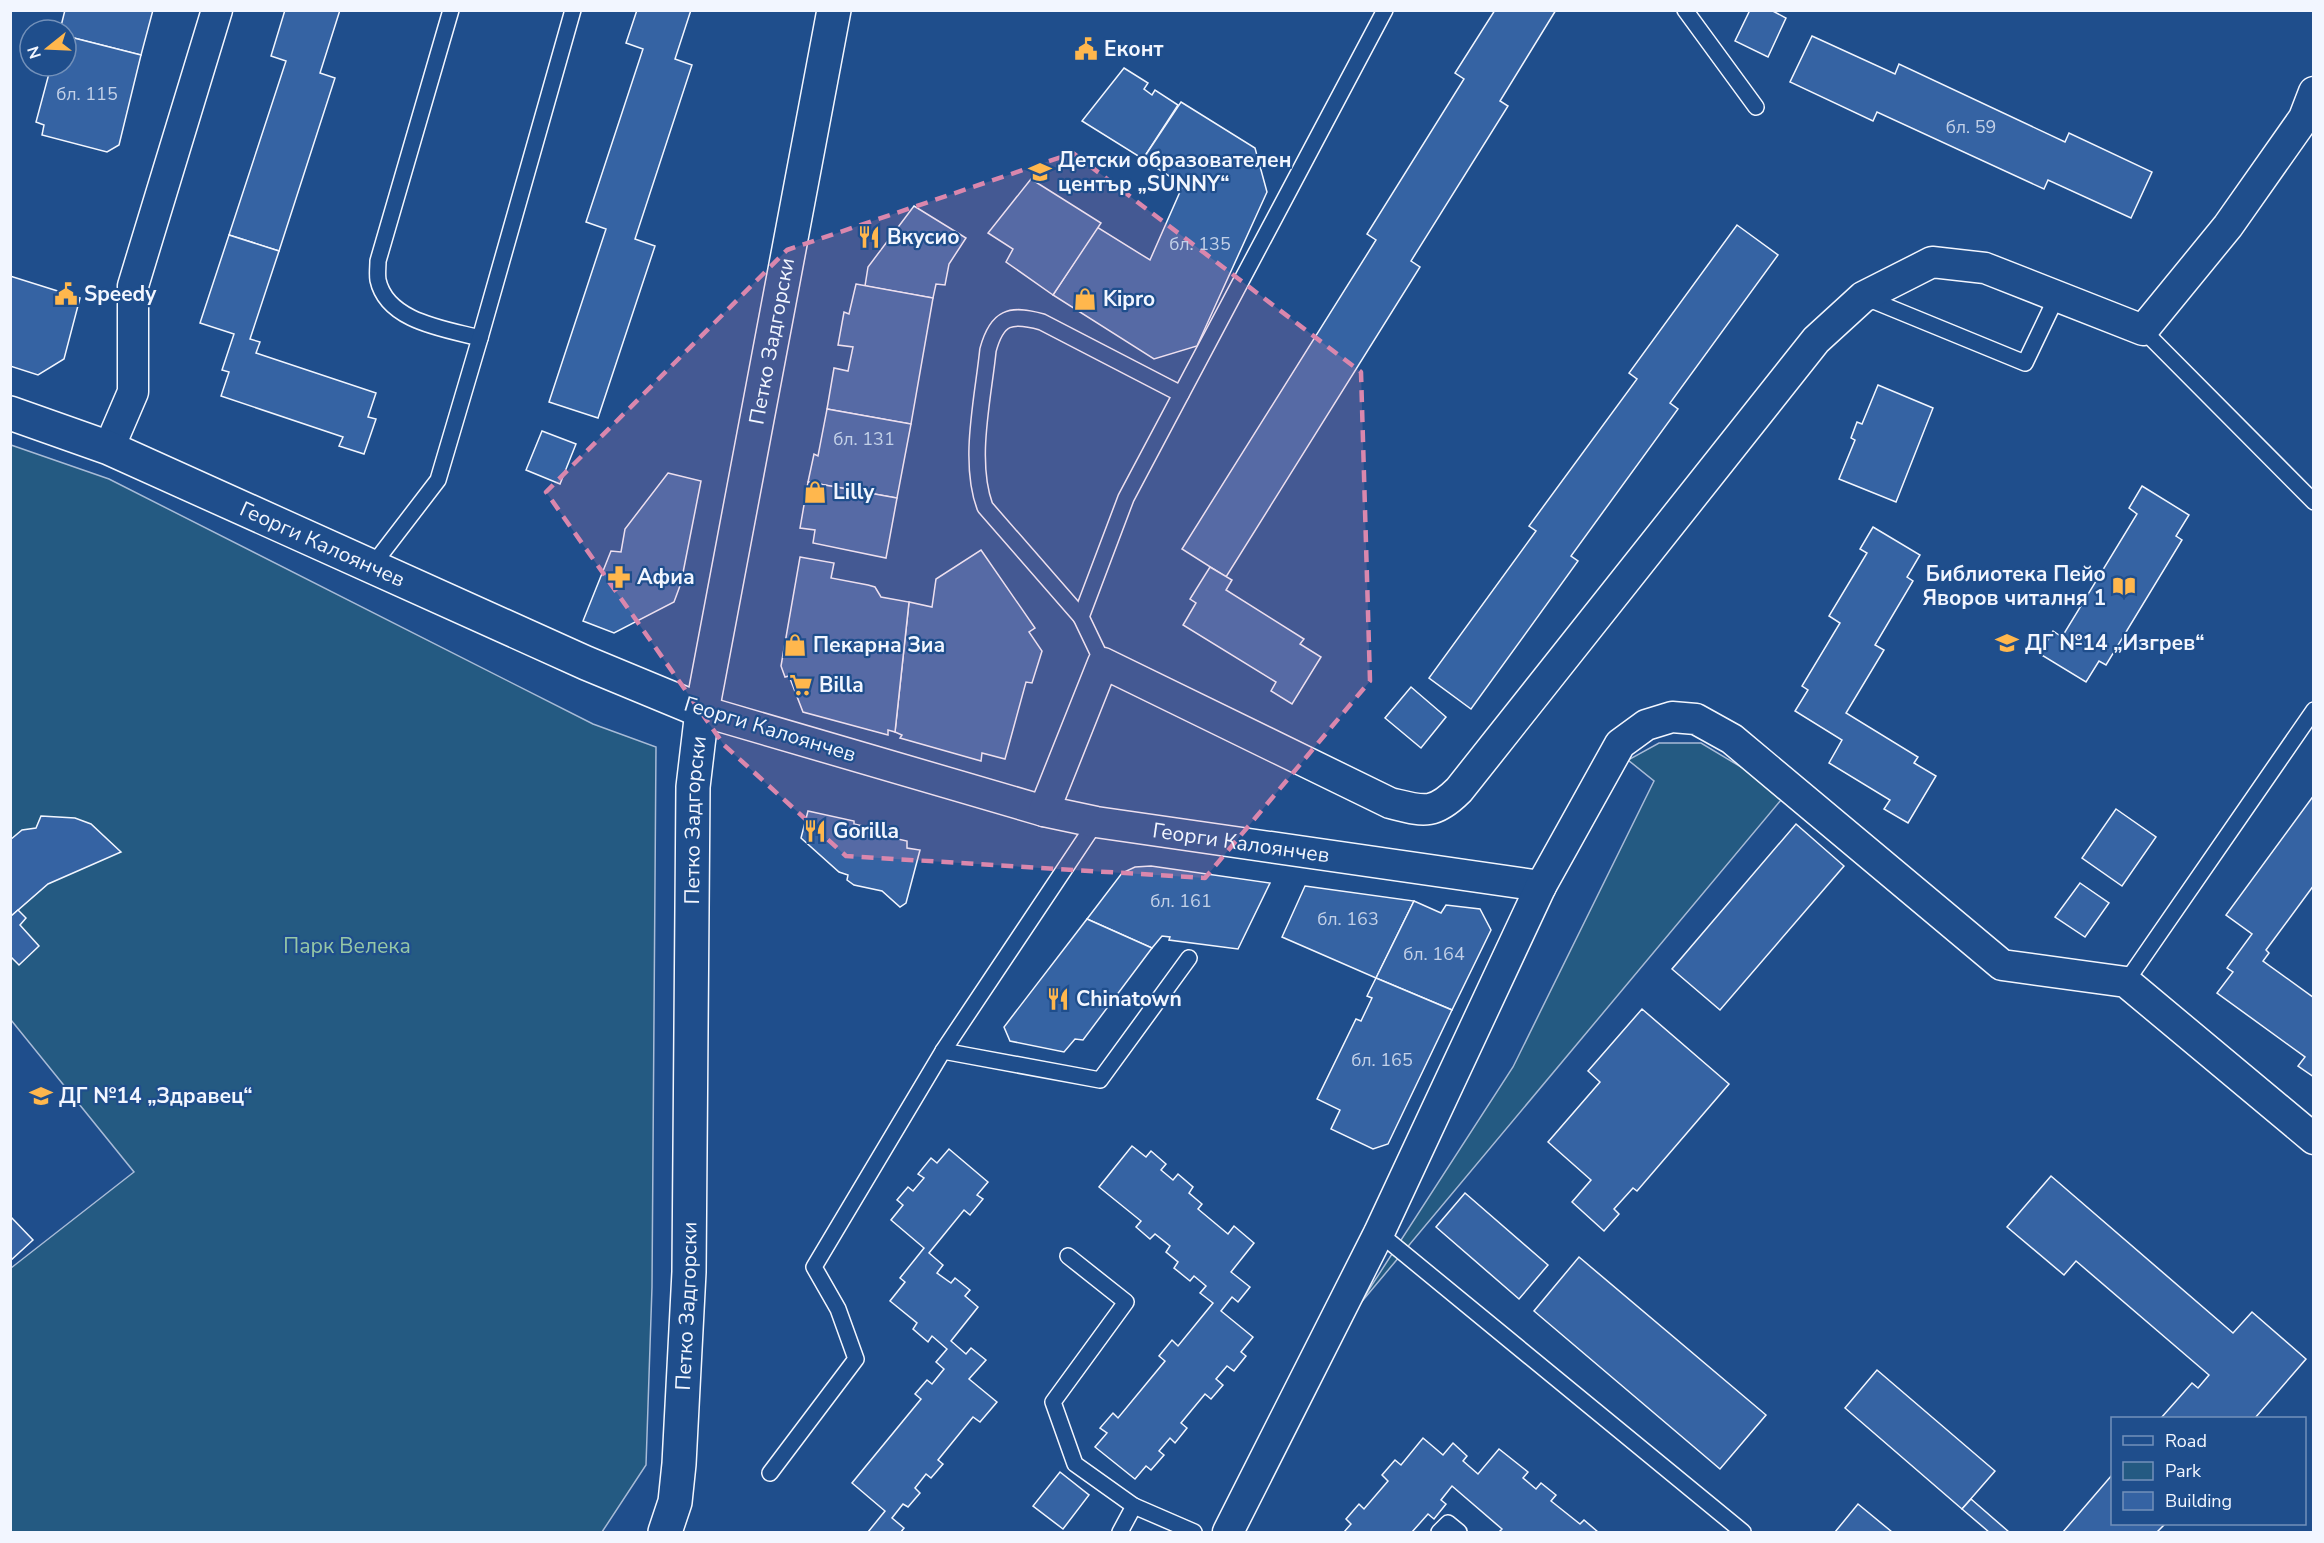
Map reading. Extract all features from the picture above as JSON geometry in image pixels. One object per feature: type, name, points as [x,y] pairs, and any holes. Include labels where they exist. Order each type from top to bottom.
[{"type":"street","points":[[109,448],[133,392],[133,286],[217,10]]},
{"type":"street","name":"Петко Задгорски","points":[[665,1533],[675,1502],[679,1464],[689,1272],[693,787],[702,711],[834,10]]},
{"type":"street","points":[[1044,811],[1103,663],[1390,803],[1419,810],[1443,806],[1459,790],[1816,340],[1863,297],[1932,262],[1985,268],[2143,330],[2228,226],[2304,118],[2313,92]]},
{"type":"street","name":"Георги Калоянчев","points":[[10,413],[109,448],[586,663],[702,711],[1044,811],[1096,822],[1540,886]]},
{"type":"street","points":[[1228,1533],[1379,1233],[1540,886],[1620,744],[1646,725],[1672,717],[1696,719],[1732,739],[2002,965],[2126,981],[2313,1139]]},
{"type":"lane","points":[[451,10],[378,261],[378,281],[392,306],[410,319],[480,338]]},
{"type":"lane","points":[[372,566],[438,480],[573,10]]},
{"type":"lane","points":[[1082,617],[1126,498],[1385,10]]},
{"type":"lane","points":[[1685,10],[1756,107]]},
{"type":"lane","points":[[1863,297],[2025,363],[2057,296]]},
{"type":"lane","points":[[1103,663],[1082,617],[985,507],[978,489],[976,467],[988,350],[993,332],[1006,319],[1023,317],[1042,322],[1181,394]]},
{"type":"lane","points":[[2143,330],[2313,502]]},
{"type":"lane","points":[[2126,981],[2313,710]]},
{"type":"lane","points":[[770,1473],[856,1359],[838,1309],[813,1267],[943,1051],[1096,822]]},
{"type":"lane","points":[[943,1051],[1100,1080],[1189,958]]},
{"type":"lane","points":[[1379,1233],[1743,1533]]},
{"type":"lane","points":[[1068,1256],[1126,1302],[1053,1402],[1075,1464],[1134,1506],[1194,1533]]},
{"type":"lane","points":[[1120,1533],[1134,1506]]},
{"type":"lane","points":[[1440,1533],[1448,1523],[1459,1533]]},
{"type":"highlighted area","points":[[1073,153],[1361,372],[1370,681],[1205,878],[846,856],[724,745],[546,492],[787,250]]},
{"type":"green space","name":"Парк Велека","points":[[11,445],[109,479],[593,724],[656,747],[652,1287],[646,1465],[602,1532],[11,1532],[11,1268],[134,1172],[11,1020]]},
{"type":"green space","points":[[1659,743],[1701,743],[1786,794],[1359,1305],[1513,1067],[1654,781],[1628,760]]},
{"type":"building","points":[[65,10],[153,10],[141,55],[78,39],[78,18],[63,18]]},
{"type":"building","points":[[285,10],[340,10],[320,73],[335,78],[279,251],[229,235],[286,61],[271,56]]},
{"type":"building","points":[[637,10],[691,10],[675,59],[692,65],[635,239],[655,246],[598,418],[549,402],[606,229],[586,222],[643,49],[626,43]]},
{"type":"building","points":[[1495,10],[1556,10],[1500,101],[1508,106],[1411,261],[1420,267],[1226,577],[1182,549],[1376,240],[1367,234],[1464,79],[1455,73]]},
{"type":"building","points":[[1750,10],[1771,10],[1786,18],[1768,57],[1735,41]]},
{"type":"building","points":[[1812,36],[1895,74],[1899,64],[2065,142],[2069,133],[2152,172],[2131,218],[2048,180],[2044,189],[1877,112],[1873,121],[1790,82]]},
{"type":"building","points":[[78,39],[141,55],[119,145],[107,152],[42,135],[44,125],[36,122],[48,78],[78,78]]},
{"type":"building","points":[[1124,68],[1148,83],[1144,89],[1152,95],[1155,90],[1178,105],[1143,159],[1082,121]]},
{"type":"building","points":[[1181,102],[1255,148],[1267,192],[1197,346],[1154,359],[1053,295],[1097,227],[1150,260],[1183,185],[1143,159]]},
{"type":"building","points":[[1031,179],[1101,223],[1053,295],[1006,262],[1013,249],[988,233]]},
{"type":"building","points":[[914,206],[966,238],[949,264],[945,285],[936,284],[933,298],[865,286],[868,267]]},
{"type":"building","points":[[1737,225],[1778,255],[1670,403],[1678,409],[1571,556],[1578,561],[1471,709],[1429,678],[1536,531],[1529,526],[1637,379],[1629,373]]},
{"type":"building","points":[[229,235],[279,251],[250,339],[260,342],[256,353],[376,393],[368,417],[376,419],[364,454],[339,446],[343,437],[221,396],[229,372],[222,370],[234,334],[200,323]]},
{"type":"building","points":[[10,276],[80,298],[64,359],[38,375],[10,366]]},
{"type":"building","points":[[856,284],[933,298],[911,424],[827,409],[834,368],[848,371],[853,347],[838,345],[844,312],[849,314]]},
{"type":"building","points":[[1878,385],[1933,408],[1896,502],[1839,479],[1855,440],[1851,438],[1857,422],[1862,424]]},
{"type":"building","points":[[827,409],[911,424],[897,498],[808,482],[814,454],[818,456]]},
{"type":"building","points":[[542,431],[576,444],[560,484],[526,470]]},
{"type":"building","points":[[668,473],[701,481],[681,583],[674,602],[614,633],[583,621],[611,551],[621,552],[625,529]]},
{"type":"building","points":[[808,482],[897,498],[886,558],[813,543],[815,530],[800,528]]},
{"type":"building","name":"Библиотека Пейо Яворов читалня 1","points":[[2142,486],[2189,515],[2176,536],[2182,540],[2106,665],[2099,661],[2086,682],[2040,654],[2053,631],[2062,637],[2137,514],[2129,508]]},
{"type":"building","points":[[1873,527],[1920,555],[1907,577],[1913,581],[1875,645],[1884,650],[1846,713],[1918,757],[1914,763],[1936,776],[1908,823],[1884,809],[1890,800],[1829,763],[1842,740],[1795,711],[1808,690],[1802,686],[1840,623],[1829,616],[1867,553],[1860,549]]},
{"type":"building","points":[[981,550],[1035,628],[1029,632],[1042,651],[1032,683],[1026,682],[1005,759],[982,753],[981,761],[900,738],[902,735],[895,732],[909,602],[932,607],[936,579]]},
{"type":"building","points":[[800,557],[834,563],[831,578],[875,587],[881,597],[909,602],[895,732],[888,730],[888,735],[803,712],[789,676],[785,677],[781,666]]},
{"type":"building","points":[[1210,567],[1232,580],[1226,590],[1304,639],[1300,644],[1321,657],[1292,704],[1271,691],[1276,682],[1183,625],[1196,603],[1190,599]]},
{"type":"building","points":[[1411,687],[1446,717],[1421,748],[1385,718]]},
{"type":"building","points":[[2314,795],[2314,885],[2266,950],[2269,953],[2263,961],[2314,998],[2314,1077],[2298,1066],[2305,1057],[2217,993],[2233,972],[2227,968],[2252,934],[2226,915]]},
{"type":"building","points":[[2116,809],[2156,837],[2122,886],[2082,858]]},
{"type":"building","points":[[808,811],[854,821],[854,824],[872,828],[871,833],[907,841],[907,848],[920,850],[906,903],[900,907],[882,891],[854,885],[847,880],[848,875],[839,872],[801,838]]},
{"type":"building","points":[[41,816],[75,818],[91,824],[121,852],[48,884],[10,917],[10,840],[22,830],[36,828]]},
{"type":"building","points":[[1796,824],[1844,866],[1720,1010],[1672,969]]},
{"type":"building","points":[[1151,866],[1270,883],[1238,949],[1169,940],[1170,937],[1162,936],[1152,948],[1087,919],[1122,873],[1135,867]]},
{"type":"building","points":[[2080,883],[2109,903],[2085,937],[2055,917]]},
{"type":"building","points":[[1305,886],[1414,901],[1376,978],[1282,937]]},
{"type":"building","points":[[1414,901],[1441,913],[1446,905],[1480,909],[1491,930],[1452,1010],[1376,978]]},
{"type":"building","points":[[18,910],[26,918],[20,925],[39,946],[19,965],[10,956],[10,917]]},
{"type":"building","points":[[1087,919],[1152,948],[1083,1040],[1075,1039],[1064,1052],[1010,1041],[1004,1027]]},
{"type":"building","points":[[1376,978],[1452,1010],[1388,1144],[1373,1149],[1331,1129],[1340,1110],[1317,1099],[1356,1019],[1361,1021],[1372,998],[1367,996]]},
{"type":"building","points":[[1642,1009],[1729,1084],[1637,1191],[1633,1188],[1614,1209],[1619,1214],[1604,1231],[1572,1202],[1591,1180],[1548,1142],[1600,1082],[1588,1071]]},
{"type":"building","points":[[1132,1146],[1146,1157],[1151,1151],[1166,1164],[1161,1170],[1173,1180],[1178,1174],[1193,1187],[1189,1193],[1202,1204],[1198,1209],[1228,1234],[1234,1226],[1254,1243],[1231,1272],[1250,1287],[1238,1302],[1232,1297],[1221,1311],[1253,1337],[1241,1352],[1246,1356],[1234,1371],[1227,1366],[1216,1379],[1223,1385],[1211,1399],[1205,1394],[1181,1423],[1187,1428],[1175,1443],[1170,1438],[1159,1451],[1164,1455],[1151,1470],[1146,1466],[1135,1479],[1095,1447],[1107,1433],[1100,1428],[1113,1413],[1118,1418],[1165,1361],[1159,1356],[1172,1340],[1178,1346],[1213,1303],[1200,1293],[1206,1286],[1194,1276],[1190,1281],[1174,1268],[1178,1262],[1166,1252],[1170,1246],[1155,1234],[1150,1239],[1136,1227],[1141,1221],[1099,1187]]},
{"type":"building","points":[[949,1149],[988,1182],[977,1195],[983,1199],[970,1215],[964,1210],[929,1253],[943,1265],[937,1273],[951,1283],[955,1278],[970,1290],[965,1296],[978,1307],[951,1341],[966,1354],[971,1348],[986,1360],[969,1379],[997,1402],[980,1422],[973,1417],[938,1460],[943,1464],[931,1478],[926,1474],[915,1488],[920,1493],[908,1507],[903,1504],[892,1518],[904,1528],[901,1532],[868,1532],[885,1511],[852,1483],[921,1399],[915,1394],[927,1380],[932,1384],[944,1369],[936,1362],[947,1349],[932,1336],[928,1342],[913,1329],[917,1323],[890,1301],[905,1282],[900,1278],[924,1248],[891,1220],[903,1205],[897,1200],[908,1187],[913,1191],[924,1178],[918,1174],[931,1158],[937,1163]]},
{"type":"building","points":[[2051,1176],[2233,1333],[2252,1312],[2306,1359],[2256,1417],[2162,1417],[2192,1383],[2198,1388],[2209,1375],[2076,1261],[2064,1275],[2007,1227]]},
{"type":"building","points":[[1465,1193],[1548,1265],[1519,1299],[1436,1227]]},
{"type":"building","points":[[10,1216],[33,1240],[10,1261]]},
{"type":"building","points":[[1579,1257],[1766,1415],[1720,1469],[1534,1311]]},
{"type":"building","points":[[1877,1370],[1995,1471],[1962,1509],[1845,1408]]},
{"type":"building","points":[[1423,1438],[1443,1455],[1453,1443],[1467,1456],[1463,1461],[1478,1474],[1499,1449],[1528,1472],[1523,1478],[1536,1489],[1541,1483],[1556,1495],[1551,1501],[1580,1524],[1584,1520],[1598,1532],[1499,1532],[1502,1529],[1452,1486],[1441,1500],[1446,1504],[1434,1519],[1428,1514],[1412,1532],[1344,1532],[1351,1524],[1346,1519],[1359,1504],[1364,1509],[1388,1481],[1382,1475],[1395,1460],[1401,1465]]},
{"type":"building","points":[[1060,1472],[1089,1495],[1063,1529],[1033,1506]]},
{"type":"building","points":[[2111,1476],[2111,1525],[2164,1525],[2157,1532],[2063,1532]]},
{"type":"building","points":[[1971,1499],[2009,1532],[1989,1532],[1962,1509]]},
{"type":"building","points":[[1858,1504],[1892,1532],[1835,1532]]},
{"type":"place","name":"Еконт","points":[[1086,49]]},
{"type":"place","name":"Детски образователен център „SUNNY“","points":[[1040,172]]},
{"type":"place","name":"Вкусио","points":[[869,237]]},
{"type":"place","name":"Speedy","points":[[66,294]]},
{"type":"place","name":"Kipro","points":[[1085,299]]},
{"type":"place","name":"Lilly","points":[[815,492]]},
{"type":"place","name":"Афиа","points":[[619,577]]},
{"type":"place","name":"Библиотека Пейо Яворов читалня 1","points":[[2124,586]]},
{"type":"place","name":"ДГ №14 „Изгрев“","points":[[2007,643]]},
{"type":"place","name":"Пекарна Зиа","points":[[795,645]]},
{"type":"place","name":"Billa","points":[[801,685]]},
{"type":"place","name":"Gorilla","points":[[815,831]]},
{"type":"place","name":"Chinatown","points":[[1058,999]]},
{"type":"place","name":"ДГ №14 „Здравец“","points":[[41,1096]]}]
